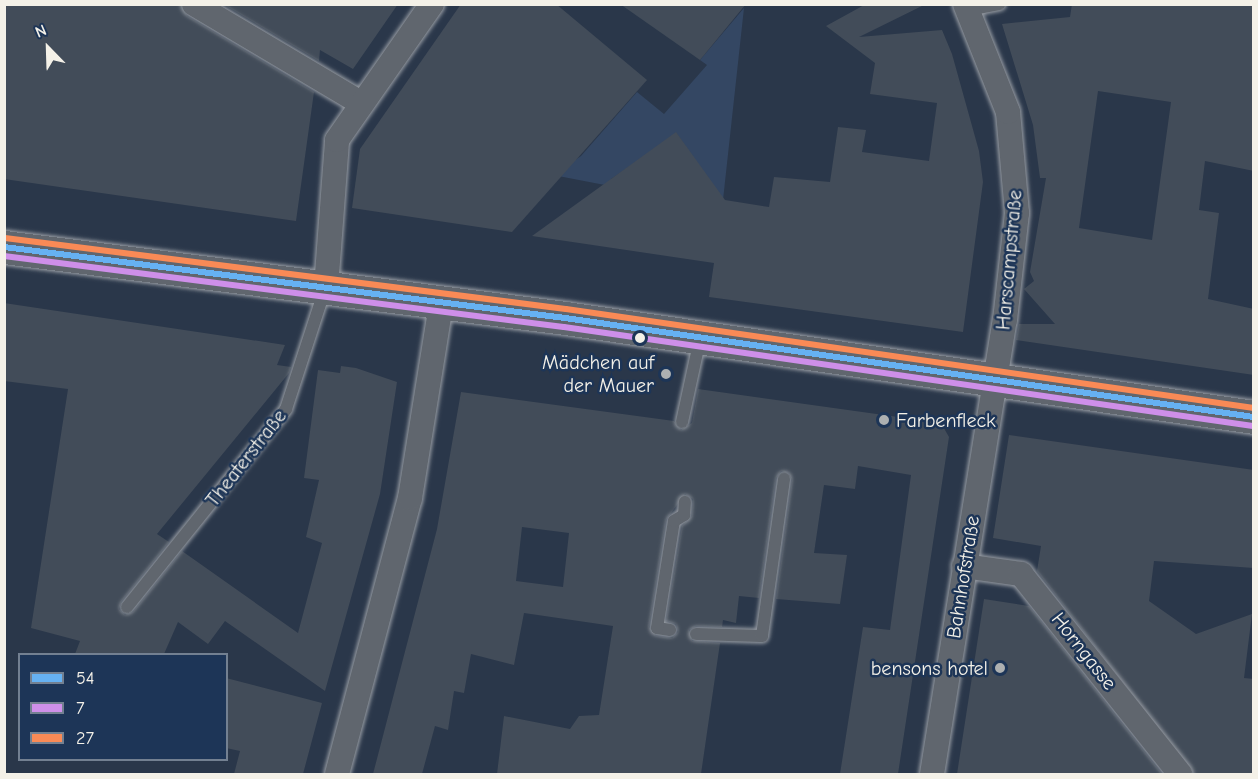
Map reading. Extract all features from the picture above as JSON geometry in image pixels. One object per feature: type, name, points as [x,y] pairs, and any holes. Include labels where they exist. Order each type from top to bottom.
[{"type":"street","points":[[194,4],[362,103]]},
{"type":"street","points":[[326,288],[337,140],[432,4]]},
{"type":"street","name":"Harscampstraße","points":[[967,7],[1008,112],[1016,171],[1017,213],[996,380]]},
{"type":"street","points":[[4,247],[326,288],[1254,417]]},
{"type":"street","points":[[337,774],[410,498],[441,305]]},
{"type":"street","name":"Bahnhofstraße","points":[[932,774],[996,380]]},
{"type":"street","name":"Horngasse","points":[[964,566],[1021,574],[1180,774]]},
{"type":"lane","points":[[967,7],[999,4]]},
{"type":"lane","name":"Theaterstraße","points":[[127,607],[286,409],[326,288]]},
{"type":"lane","points":[[682,422],[700,339]]},
{"type":"lane","points":[[696,634],[762,636],[784,479]]},
{"type":"lane","points":[[670,630],[657,628],[674,521],[684,515],[685,502]]},
{"type":"shaded area","points":[[744,8],[723,200],[677,134],[611,179],[610,186],[553,175],[581,156],[637,92],[664,114],[707,65],[700,60]]},
{"type":"building","points":[[4,4],[180,4],[187,16],[314,92],[296,221],[4,179]]},
{"type":"building","points":[[223,4],[398,4],[353,69],[320,50],[319,61]]},
{"type":"building","points":[[461,4],[556,4],[647,80],[512,232],[352,208],[360,149]]},
{"type":"building","points":[[620,4],[746,4],[700,60]]},
{"type":"building","points":[[866,4],[926,4],[859,37],[942,30],[952,54],[979,151],[983,182],[963,332],[709,297],[714,263],[532,236],[676,132],[725,200],[769,207],[774,177],[830,182],[838,127],[866,130],[862,152],[929,161],[937,103],[870,94],[875,63],[826,26]]},
{"type":"building","points":[[1072,4],[1254,4],[1254,171],[1205,161],[1199,210],[1219,213],[1208,299],[1254,309],[1254,375],[1016,340],[1019,324],[1055,324],[1024,289],[1034,281],[1030,272],[1046,178],[1040,178],[1033,125],[1002,24],[1070,17]],"holes":[[[1098,91],[1171,102],[1152,240],[1079,228]]]},
{"type":"building","points":[[4,303],[285,345],[277,365],[291,367],[289,373],[157,534],[169,542],[121,602],[119,609],[125,615],[133,612],[182,551],[298,633],[322,543],[306,537],[319,480],[304,478],[318,370],[340,373],[341,366],[356,368],[397,382],[380,494],[325,691],[225,621],[208,644],[178,622],[164,653],[75,653],[80,641],[31,628],[68,389],[4,381]]},
{"type":"building","points":[[698,389],[941,423],[949,437],[898,774],[840,774],[863,627],[890,630],[911,475],[858,466],[855,489],[824,485],[814,553],[847,555],[840,604],[776,599],[792,480],[789,473],[781,471],[776,478],[759,598],[739,596],[736,623],[723,620],[722,627],[696,626],[689,630],[692,641],[720,643],[701,774],[497,774],[504,716],[570,729],[579,716],[599,715],[613,626],[524,613],[514,665],[471,654],[464,693],[454,691],[448,730],[435,726],[422,774],[373,774],[437,529],[461,392],[674,421],[681,430],[692,423]],"holes":[[[685,494],[693,499],[692,516],[682,526],[666,621],[676,624],[678,632],[672,638],[656,636],[649,627],[666,520]],[[522,527],[569,533],[563,587],[516,581]]]},
{"type":"building","points":[[1009,435],[1254,470],[1254,568],[1154,561],[1149,601],[1196,634],[1252,614],[1244,678],[1254,679],[1254,774],[1194,774],[1037,571],[1041,546],[993,538]]},
{"type":"building","points":[[984,599],[1029,606],[1162,774],[957,774]]},
{"type":"building","points":[[228,679],[322,703],[303,774],[234,774],[240,751],[228,748]]},
{"type":"transit line","name":"27","points":[[5,238],[566,309],[1254,408]]},
{"type":"transit line","name":"54","points":[[4,247],[565,318],[1254,417]]},
{"type":"transit line","name":"7","points":[[4,256],[564,327],[1253,426]]},
{"type":"place","name":"Mädchen auf der Mauer","points":[[666,374]]},
{"type":"place","name":"Farbenfleck","points":[[884,420]]},
{"type":"place","name":"bensons hotel","points":[[1000,668]]}]
